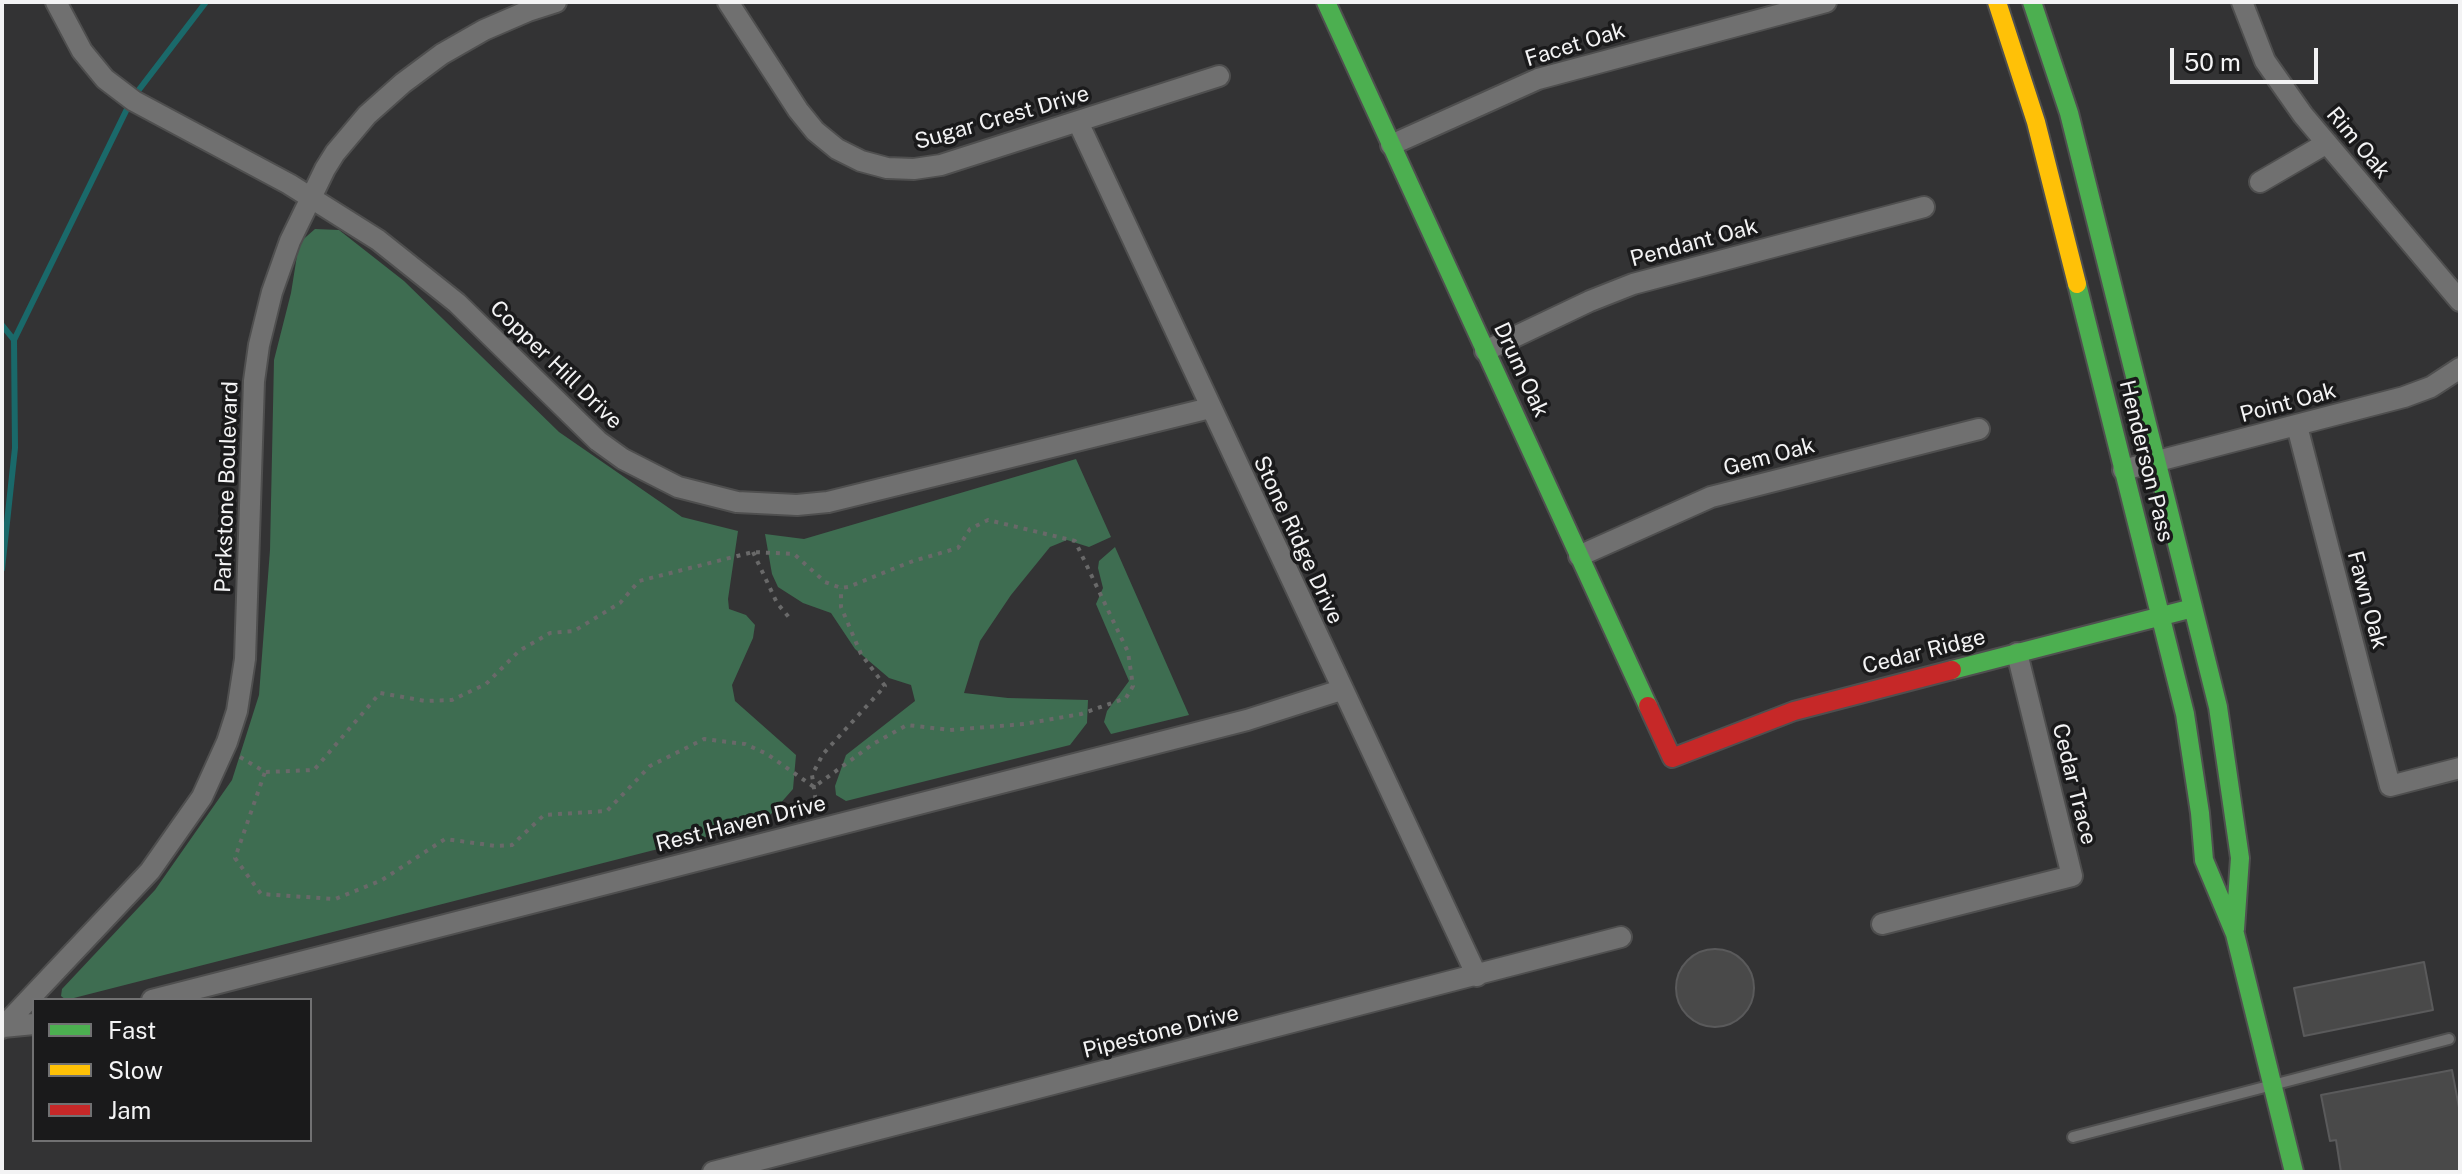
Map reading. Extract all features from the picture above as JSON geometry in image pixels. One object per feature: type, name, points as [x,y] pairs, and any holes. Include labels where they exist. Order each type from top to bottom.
[{"type":"street","name":"Copper Hill Drive","points":[[56,2],[82,51],[105,79],[134,101],[312,198],[378,240],[457,303],[598,441],[650,474],[707,496],[767,505],[828,502],[1210,408]]},
{"type":"street","name":"Parkstone Boulevard","points":[[3,1027],[150,871],[202,797],[224,748],[237,711],[245,659],[254,381],[259,345],[290,241],[335,153],[367,115],[442,54],[484,30],[556,2]]},
{"type":"street","name":"Sugar Crest Drive","points":[[728,2],[815,131],[837,149],[861,161],[887,168],[914,169],[941,165],[1219,76]]},
{"type":"street","name":"Drum Oak","points":[[1326,2],[1672,758]]},
{"type":"street","name":"Facet Oak","points":[[1391,145],[1538,79],[1826,2]]},
{"type":"street","name":"Henderson Pass","points":[[1997,2],[2036,122],[2185,714],[2204,860],[2235,934],[2294,1172]]},
{"type":"street","name":"Henderson Pass","points":[[2032,2],[2069,113],[2218,707],[2240,858],[2235,934]]},
{"type":"street","name":"Rim Oak","points":[[2242,2],[2265,61],[2327,143],[2460,301]]},
{"type":"street","name":"Stone Ridge Drive","points":[[1078,122],[1477,976]]},
{"type":"street","points":[[2260,182],[2327,143]]},
{"type":"street","name":"Pendant Oak","points":[[1485,351],[1633,284],[1924,207]]},
{"type":"street","name":"Point Oak","points":[[2123,470],[2404,397],[2431,387],[2460,368]]},
{"type":"street","name":"Fawn Oak","points":[[2297,426],[2390,786],[2460,768]]},
{"type":"street","name":"Gem Oak","points":[[1579,556],[1711,497],[1979,429]]},
{"type":"street","name":"Cedar Ridge","points":[[1672,758],[1794,711],[2193,608]]},
{"type":"street","name":"Cedar Trace","points":[[1882,924],[2072,876],[2017,653]]},
{"type":"street","name":"Rest Haven Drive","points":[[160,998],[1247,720],[1341,690]]},
{"type":"street","name":"Pipestone Drive","points":[[713,1172],[1621,937]]},
{"type":"street","points":[[3,1027],[32,1024]]},
{"type":"lane","points":[[2073,1137],[2449,1039]]},
{"type":"path","points":[[224,748],[265,772],[314,770],[380,693],[425,701],[452,700],[486,684],[519,651],[550,633],[574,631],[620,603],[639,581],[753,552],[794,554],[825,582],[841,588],[958,548],[970,529],[980,522],[1001,522],[1075,541],[1128,652],[1133,686],[1126,698],[1081,714],[1024,724],[950,730],[907,725],[873,744],[813,786]]},
{"type":"path","points":[[753,552],[777,603],[792,621]]},
{"type":"path","points":[[821,828],[812,775],[823,754],[885,686],[855,642],[841,607],[841,588]]},
{"type":"path","points":[[265,772],[235,858],[261,894],[335,899],[382,880],[445,839],[496,846],[512,845],[544,815],[607,811],[650,766],[704,739],[745,744],[767,754],[813,786]]},
{"type":"green space","points":[[315,229],[339,230],[404,281],[559,432],[682,517],[738,531],[729,609],[746,615],[755,625],[753,638],[732,685],[735,701],[796,755],[793,789],[764,822],[74,998],[64,998],[62,989],[155,890],[232,780],[259,695],[270,550],[274,360],[291,293],[299,243]]},
{"type":"green space","points":[[1076,459],[1111,537],[1089,547],[1067,540],[1050,547],[1011,595],[980,641],[964,693],[1008,698],[1088,700],[1087,723],[1070,745],[846,801],[836,795],[835,786],[846,755],[915,701],[911,685],[889,678],[855,649],[831,613],[803,603],[778,587],[772,574],[765,534],[804,539]]},
{"type":"green space","points":[[1115,547],[1189,715],[1111,734],[1104,722],[1107,711],[1129,681],[1096,604],[1103,588],[1099,561]]},
{"type":"building","points":[[1715,949],[1730,952],[1743,960],[1751,973],[1754,988],[1751,1003],[1743,1016],[1730,1024],[1715,1027],[1700,1024],[1687,1016],[1679,1003],[1676,988],[1679,973],[1687,960],[1700,952]]},
{"type":"building","points":[[2424,962],[2433,1010],[2304,1036],[2294,988]]},
{"type":"building","points":[[2452,1070],[2460,1113],[2460,1172],[2341,1172],[2336,1140],[2330,1141],[2321,1095]]},
{"type":"waterway","points":[[138,91],[206,2]]},
{"type":"waterway","points":[[14,340],[127,109]]},
{"type":"waterway","points":[[2,325],[14,340],[15,448],[2,569]]},
{"type":"traffic: fast","points":[[1326,2],[1648,706]]},
{"type":"traffic: fast","points":[[2032,2],[2069,113],[2218,707],[2240,858],[2235,929]]},
{"type":"traffic: fast","points":[[2077,284],[2185,714],[2204,860],[2235,934],[2294,1172]]},
{"type":"traffic: fast","points":[[1952,670],[2193,608]]},
{"type":"traffic: slow","points":[[1997,2],[2036,122],[2077,284]]},
{"type":"traffic: jam","points":[[1648,706],[1672,758],[1794,711],[1952,670]]}]
